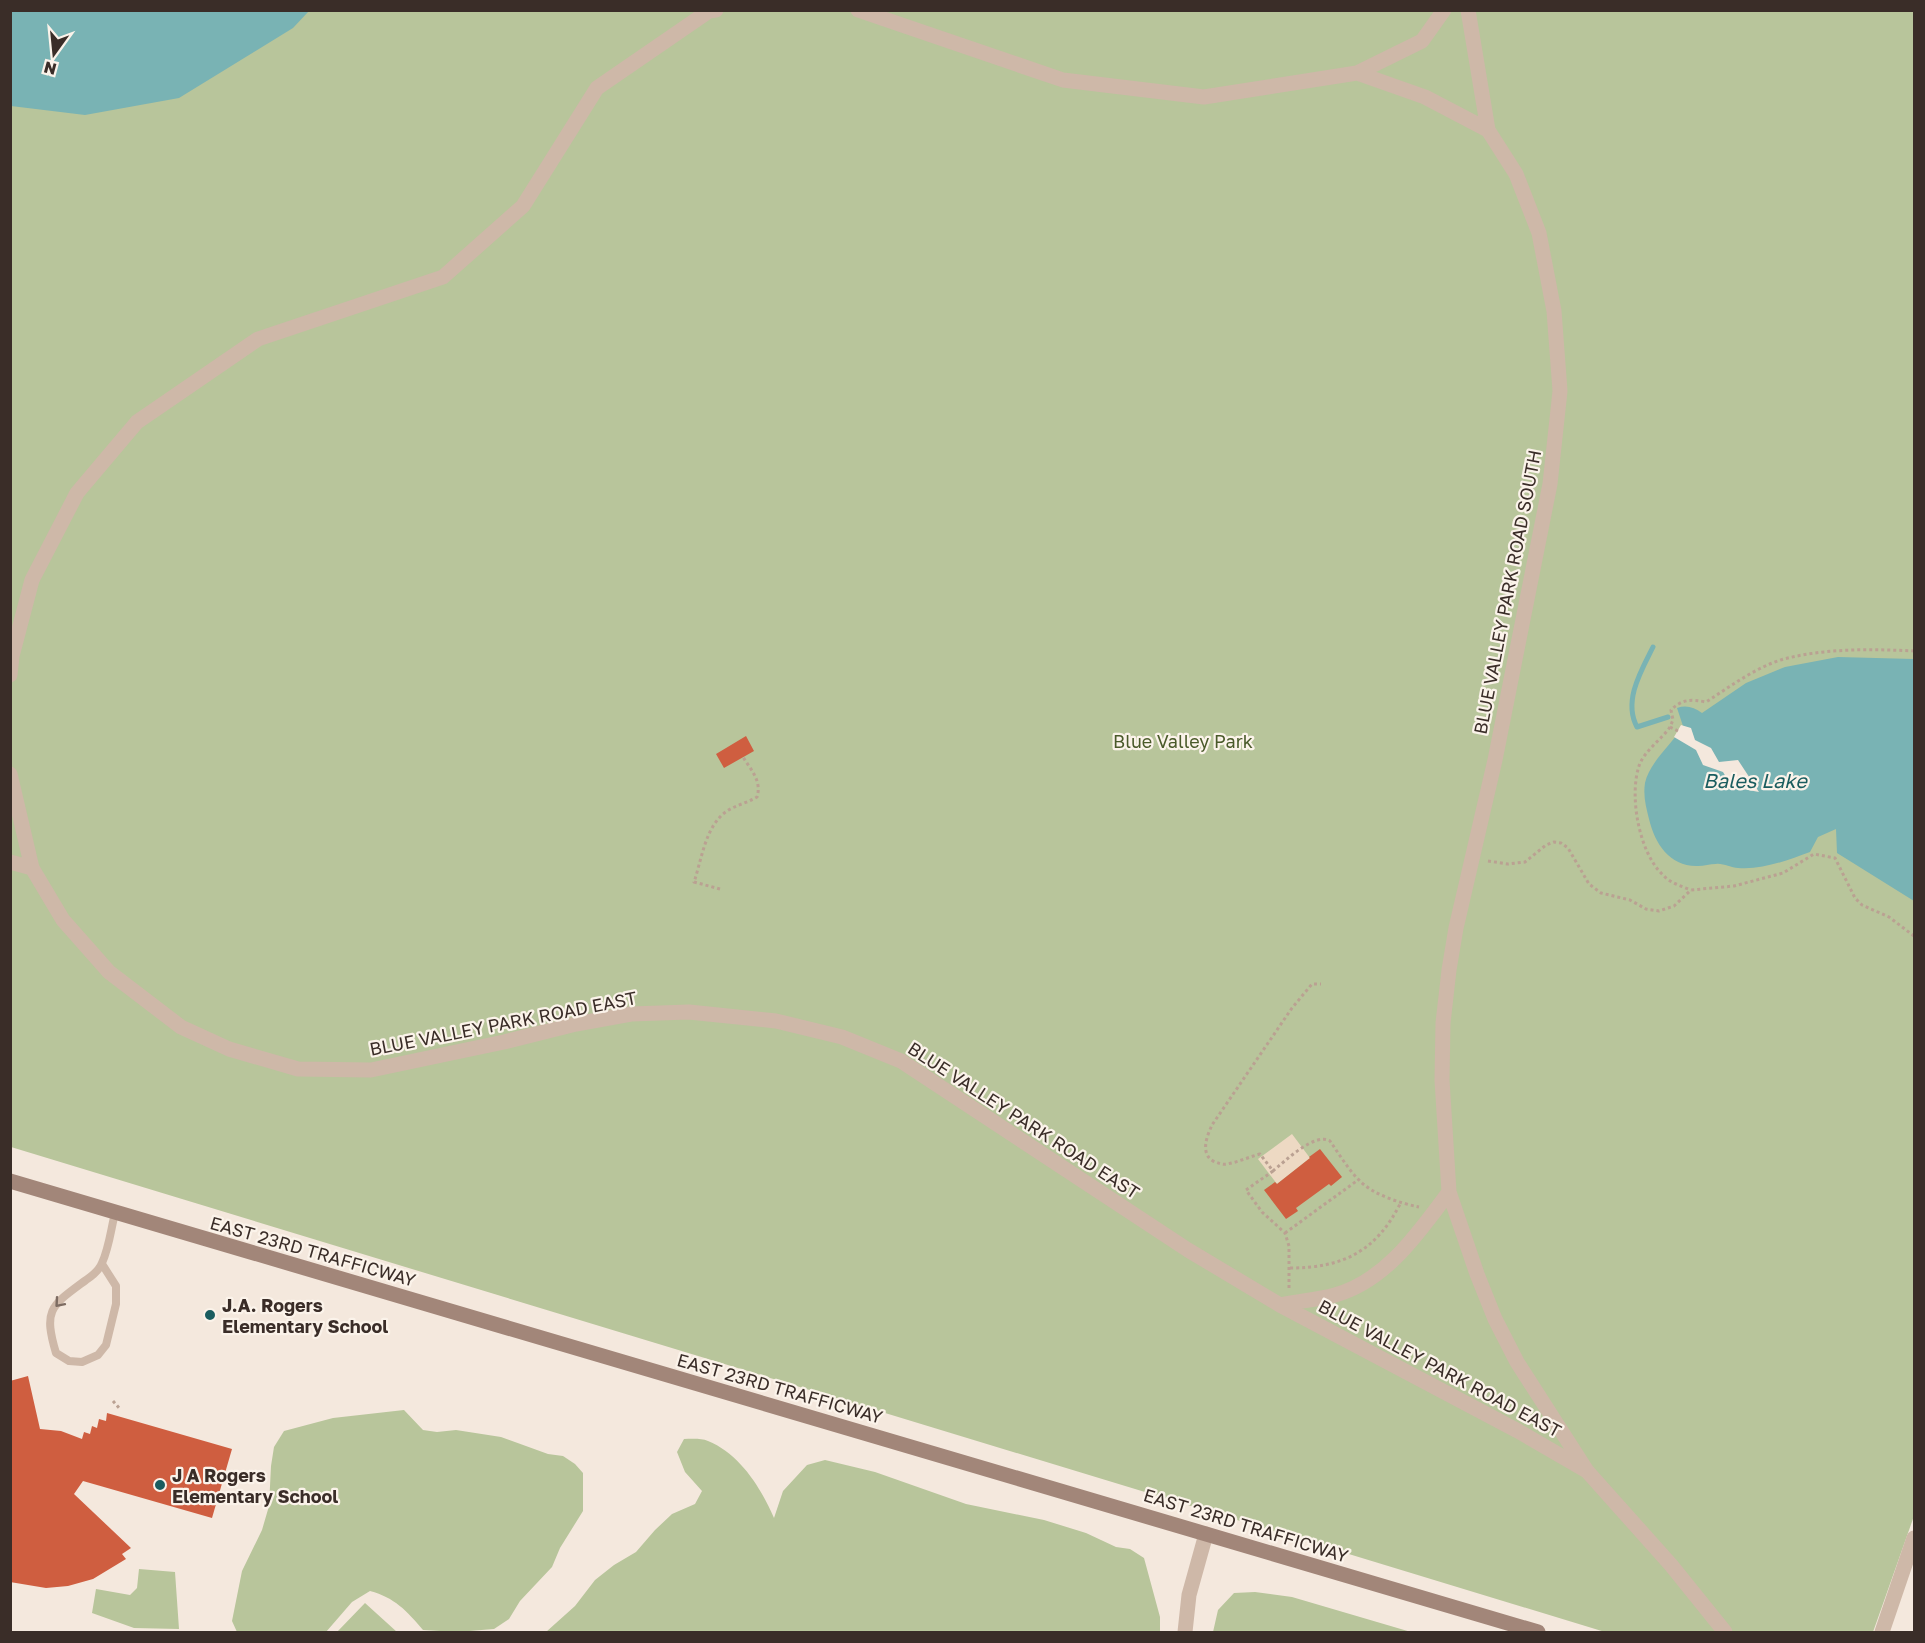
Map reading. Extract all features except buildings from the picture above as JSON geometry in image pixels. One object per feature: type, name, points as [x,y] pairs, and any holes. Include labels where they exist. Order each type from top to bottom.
[{"type":"main road","name":"EAST 23RD TRAFFICWAY","points":[[10,1181],[1538,1632]]},
{"type":"street","points":[[10,675],[12,656],[32,580],[78,493],[137,422],[258,339],[443,277],[523,206],[597,88],[710,11],[716,10]]},
{"type":"street","points":[[858,10],[1063,80],[1204,97],[1357,74],[1422,41],[1444,10]]},
{"type":"street","name":"BLUE VALLEY PARK ROAD SOUTH","points":[[1468,10],[1488,130],[1516,174],[1539,233],[1554,311],[1560,391],[1550,484],[1496,759],[1456,928],[1443,1023],[1442,1080],[1449,1192],[1473,1264],[1495,1319],[1517,1362],[1587,1471],[1671,1565],[1725,1632]]},
{"type":"street","points":[[1357,74],[1425,97],[1488,130]]},
{"type":"street","name":"BLUE VALLEY PARK ROAD EAST","points":[[10,774],[32,868],[63,920],[109,972],[181,1027],[229,1049],[298,1070],[371,1070],[630,1014],[689,1012],[776,1021],[842,1037],[901,1061],[1188,1250],[1587,1471]]},
{"type":"street","points":[[10,862],[32,868]]},
{"type":"street","points":[[1286,1304],[1336,1295],[1362,1284],[1391,1262],[1418,1233],[1449,1192]]},
{"type":"street","points":[[1185,1632],[1189,1595],[1206,1534]]},
{"type":"street","points":[[1882,1632],[1914,1538]]},
{"type":"lane","points":[[102,1264],[116,1286],[117,1304],[106,1345],[98,1355],[82,1362],[69,1361],[56,1353],[49,1317],[58,1301],[94,1274],[102,1264],[115,1213]]},
{"type":"path","points":[[1914,651],[1830,650],[1782,659],[1747,675],[1706,702],[1689,699],[1678,704],[1671,710],[1673,720],[1670,727],[1662,739],[1647,752],[1639,765],[1636,784],[1639,830],[1648,855],[1664,877],[1676,884],[1691,890],[1734,886],[1783,873],[1814,854],[1835,858],[1855,898],[1862,905],[1889,917],[1914,936]]},
{"type":"path","points":[[1670,727],[1678,731]]},
{"type":"path","points":[[720,889],[694,882],[716,819],[757,797],[760,789],[759,782],[743,757]]},
{"type":"path","points":[[1472,859],[1508,864],[1525,862],[1554,842],[1562,843],[1568,848],[1589,884],[1601,893],[1630,900],[1646,909],[1659,911],[1674,906],[1691,890]]},
{"type":"path","points":[[1273,1171],[1260,1154],[1224,1165],[1216,1162],[1209,1158],[1206,1150],[1207,1136],[1212,1125],[1292,1008],[1312,984],[1321,984]]},
{"type":"path","points":[[1286,1304],[1290,1268],[1289,1246],[1285,1233],[1262,1212],[1246,1190],[1315,1140],[1324,1138],[1330,1141],[1358,1180],[1374,1190],[1401,1202],[1435,1210]]},
{"type":"path","points":[[1285,1233],[1358,1180]]},
{"type":"path","points":[[1290,1268],[1336,1263],[1364,1249],[1382,1233],[1401,1202]]},
{"type":"path","points":[[113,1401],[120,1409]]},
{"type":"green space","name":"Blue Valley Park","points":[[10,11],[1914,11],[1914,1516],[1873,1632],[1605,1632],[11,1147]]},
{"type":"green space","points":[[404,1410],[423,1430],[437,1432],[456,1430],[501,1437],[548,1454],[563,1456],[575,1464],[583,1473],[583,1511],[560,1548],[552,1567],[520,1601],[509,1619],[494,1629],[457,1632],[423,1630],[400,1606],[370,1591],[352,1602],[326,1632],[237,1632],[232,1621],[242,1571],[262,1530],[269,1506],[274,1447],[284,1431],[333,1418]]},
{"type":"green space","points":[[684,1439],[705,1440],[730,1454],[756,1484],[774,1518],[783,1491],[807,1465],[825,1460],[875,1472],[966,1504],[1044,1520],[1086,1533],[1116,1547],[1130,1549],[1144,1558],[1160,1617],[1160,1632],[546,1632],[575,1606],[595,1580],[636,1552],[672,1514],[695,1504],[702,1491],[685,1472],[677,1452]]},
{"type":"green space","points":[[139,1569],[175,1572],[179,1629],[134,1628],[92,1613],[96,1589],[130,1595],[137,1588]]},
{"type":"green space","points":[[1255,1592],[1292,1597],[1411,1632],[1213,1632],[1218,1610],[1234,1593]]},
{"type":"green space","points":[[365,1603],[397,1632],[337,1632]]},
{"type":"shaded area","points":[[1292,1134],[1310,1158],[1277,1184],[1258,1159]]},
{"type":"water","points":[[11,10],[309,11],[293,28],[179,98],[85,115],[11,106]]},
{"type":"water","name":"Bales Lake","points":[[1838,657],[1914,659],[1914,901],[1837,853],[1836,829],[1818,837],[1810,852],[1766,866],[1735,868],[1719,864],[1688,865],[1672,858],[1655,837],[1646,806],[1644,788],[1651,768],[1683,726],[1677,708],[1690,707],[1702,713],[1746,683],[1785,667]]},
{"type":"pier","points":[[1681,725],[1691,728],[1695,740],[1711,748],[1719,762],[1738,760],[1759,792],[1732,787],[1723,772],[1703,765],[1696,750],[1674,737]]},
{"type":"waterway","points":[[1653,647],[1635,686],[1633,717],[1637,727],[1668,717]]},
{"type":"place","name":"J.A. Rogers Elementary School","points":[[210,1315]]},
{"type":"place","name":"J A Rogers Elementary School","points":[[160,1485]]}]
